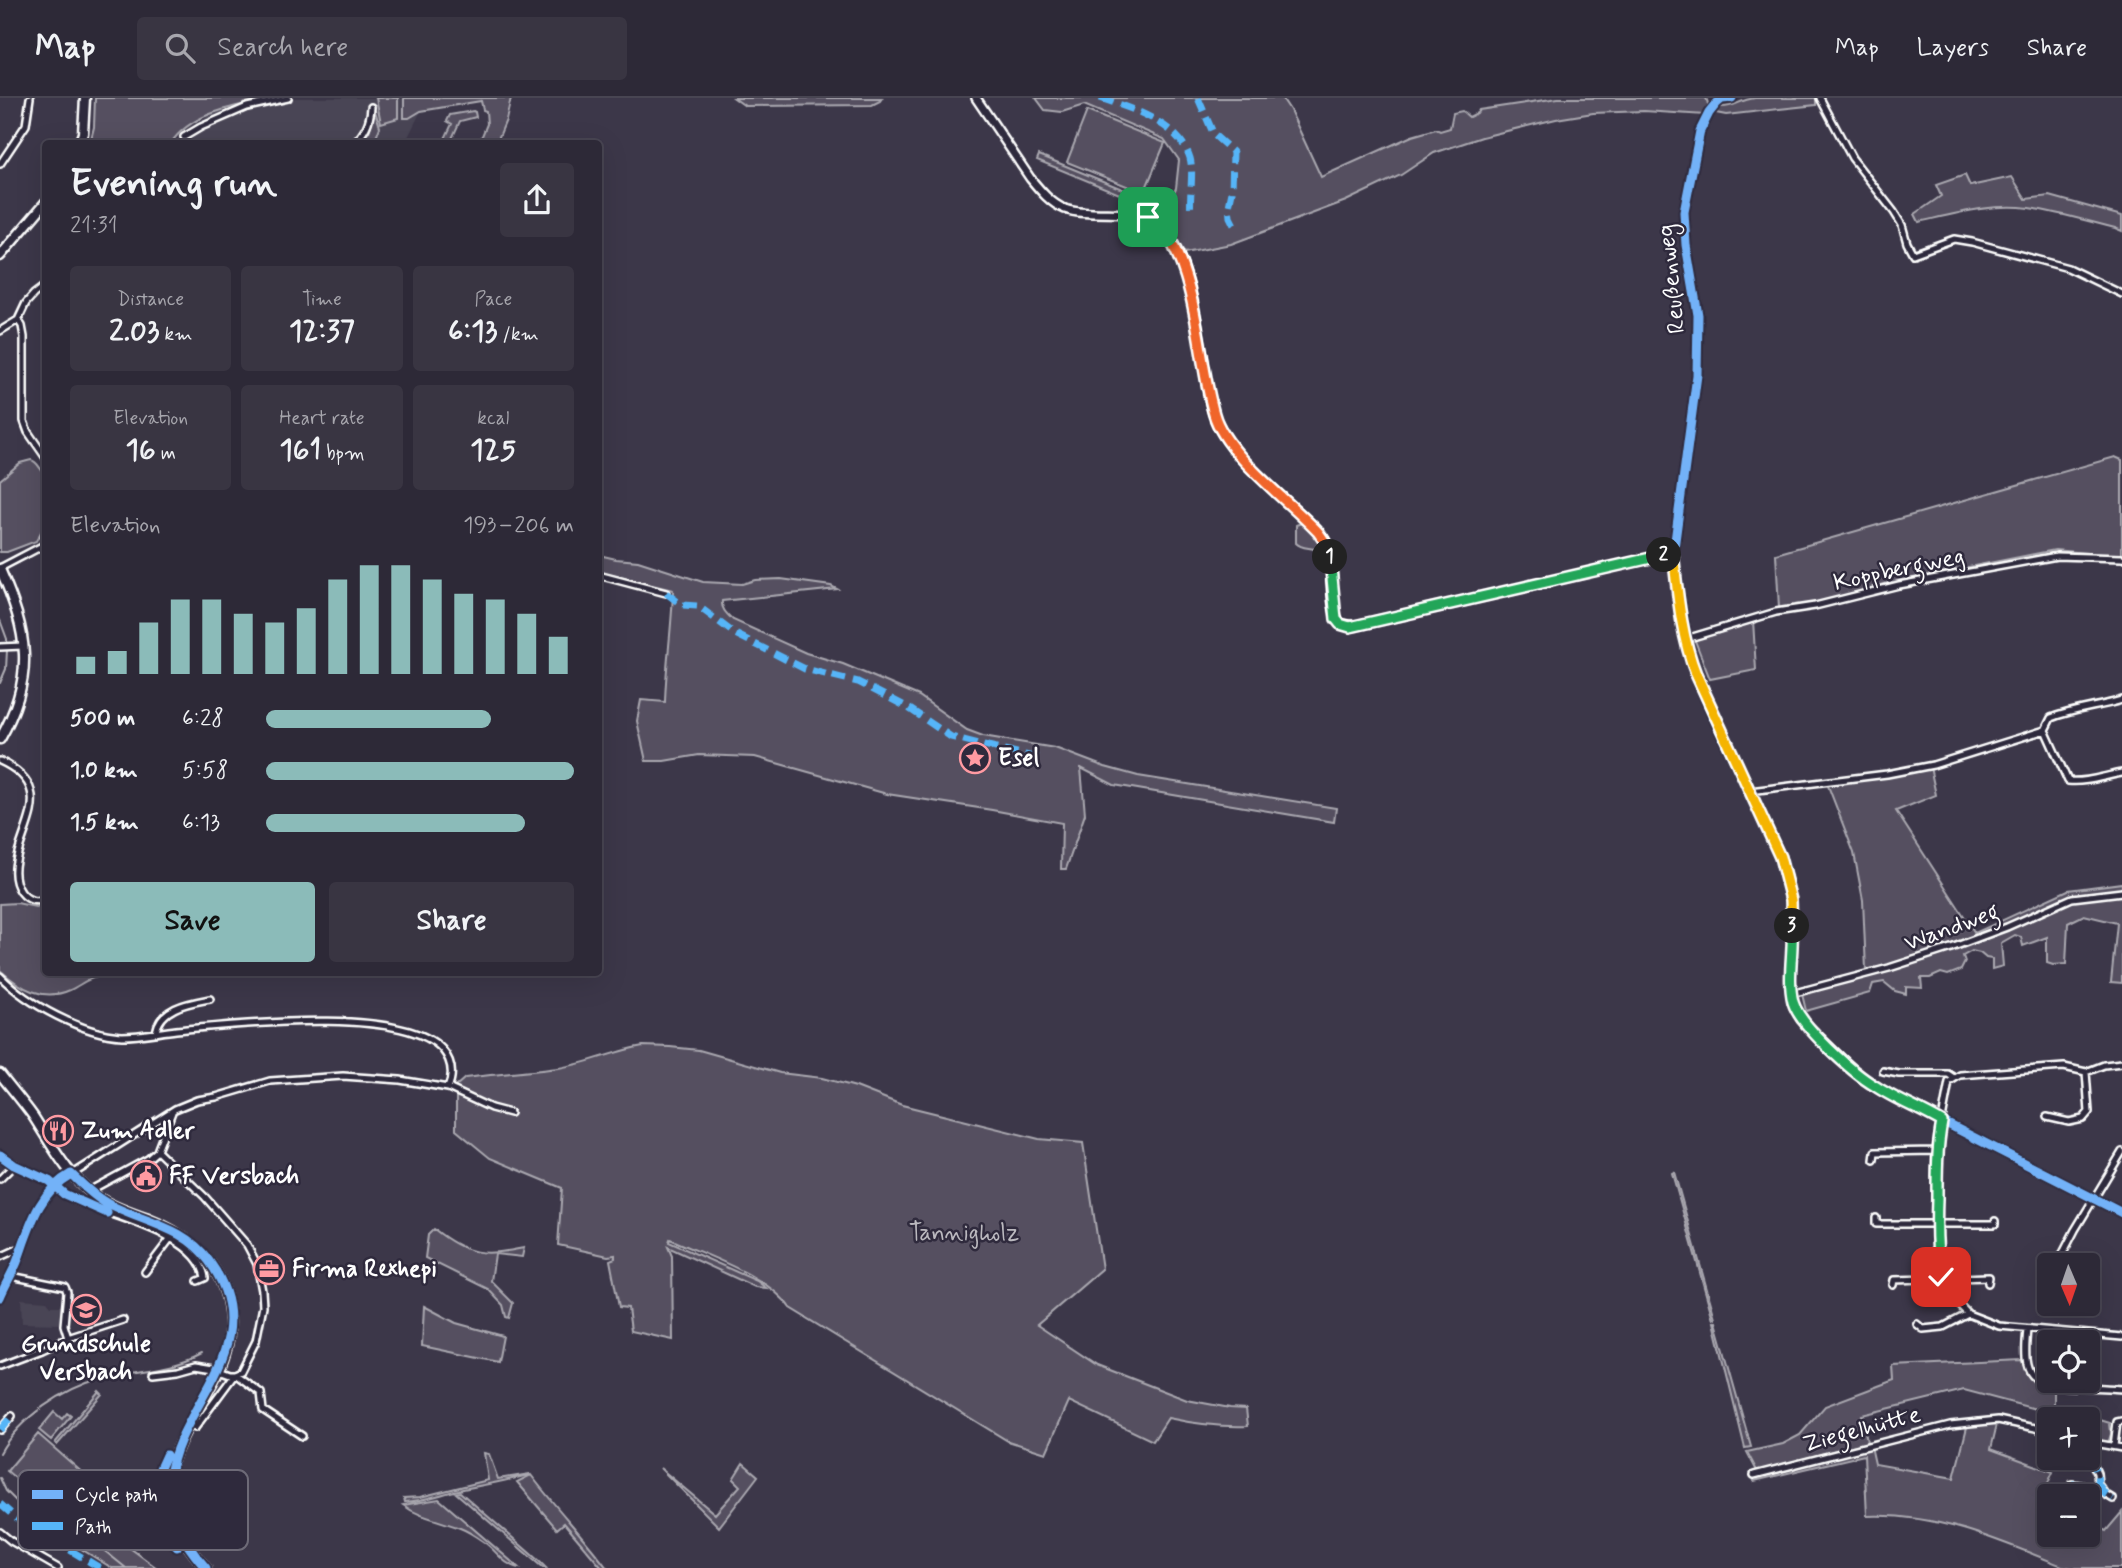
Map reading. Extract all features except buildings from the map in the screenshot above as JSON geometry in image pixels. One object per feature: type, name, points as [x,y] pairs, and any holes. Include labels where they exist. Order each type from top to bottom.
[{"type":"main road","points":[[80,140],[85,98]]},
{"type":"main road","points":[[0,256],[42,206]]},
{"type":"main road","points":[[0,568],[15,605],[24,680],[12,716],[0,739]]},
{"type":"main road","points":[[0,1074],[19,1096],[57,1157],[71,1174],[109,1205],[173,1230],[197,1247],[208,1260],[223,1287],[229,1305],[229,1338],[219,1369],[173,1458],[171,1470]]},
{"type":"main road","points":[[191,1550],[206,1568]]},
{"type":"street","points":[[0,164],[26,125],[30,98]]},
{"type":"street","points":[[184,138],[201,127],[241,110],[288,98]]},
{"type":"street","points":[[976,98],[1039,190],[1065,209],[1148,217],[1163,226],[1176,249],[1189,291],[1215,418],[1240,457],[1324,538],[1329,550],[1334,613],[1340,624],[1356,626],[1648,558],[1673,556],[1686,639],[1696,674],[1786,873],[1793,933],[1791,994],[1801,1019],[1864,1079],[1942,1122],[2122,1213]]},
{"type":"street","name":"Reußenweg","points":[[1673,556],[1697,375],[1698,314],[1686,245],[1684,212],[1700,131],[1717,103],[1731,98]]},
{"type":"street","points":[[1820,98],[1852,158],[1902,225],[1913,254],[1954,239],[1972,242],[2068,268],[2122,294]]},
{"type":"street","points":[[358,140],[369,124],[371,107]]},
{"type":"street","points":[[0,331],[18,320],[26,303],[42,288]]},
{"type":"street","points":[[18,320],[24,337],[24,421],[42,452]]},
{"type":"street","points":[[0,568],[42,546]]},
{"type":"street","name":"Koppbergweg","points":[[1686,639],[1776,612],[1815,606],[1910,583],[2057,556],[2122,558]]},
{"type":"street","points":[[602,576],[666,593]]},
{"type":"street","points":[[3,646],[19,646]]},
{"type":"street","points":[[2122,700],[2067,711],[2050,718],[2045,730],[2068,781],[2079,782],[2122,773]]},
{"type":"street","points":[[1750,791],[1887,775],[1933,765],[2045,730]]},
{"type":"street","points":[[0,761],[19,773],[32,795],[16,877],[17,885],[27,899],[42,900]]},
{"type":"street","name":"Wandweg","points":[[1791,994],[1951,948],[2072,898],[2122,892]]},
{"type":"street","points":[[0,976],[13,989],[39,1006],[89,1029],[123,1036],[290,1022],[358,1023],[397,1028],[438,1045],[449,1059],[451,1081],[448,1088]]},
{"type":"street","points":[[156,1032],[163,1018],[172,1010],[191,1002],[210,999]]},
{"type":"street","points":[[2122,1063],[2104,1065],[2086,1072],[2064,1067],[1960,1075],[1947,1087],[1936,1151],[1937,1256],[1941,1277],[1949,1294],[1968,1314],[1999,1326],[2122,1337]]},
{"type":"street","points":[[1884,1071],[1899,1074],[1948,1074],[1954,1078]]},
{"type":"street","points":[[2047,1117],[2069,1122],[2083,1119],[2089,1112],[2086,1072]]},
{"type":"street","points":[[0,1297],[41,1205],[54,1186],[172,1112],[197,1100],[216,1097],[252,1085],[343,1076],[400,1080],[448,1088],[491,1108],[510,1113]]},
{"type":"street","points":[[89,1191],[148,1159],[157,1151],[172,1112]]},
{"type":"street","points":[[157,1151],[241,1236],[253,1254],[262,1291],[261,1320],[245,1366],[192,1425]]},
{"type":"street","points":[[1874,1160],[1875,1152],[1936,1151]]},
{"type":"street","points":[[2062,1253],[2122,1152]]},
{"type":"street","points":[[0,1156],[13,1165],[49,1181],[78,1202],[170,1239],[184,1248],[200,1265],[205,1278],[198,1281]]},
{"type":"street","points":[[0,1179],[13,1165]]},
{"type":"street","points":[[1876,1218],[1877,1224],[1995,1224],[1995,1221]]},
{"type":"street","points":[[145,1272],[170,1239]]},
{"type":"street","points":[[0,1257],[22,1247]]},
{"type":"street","points":[[11,1276],[65,1287],[64,1325],[68,1338]]},
{"type":"street","points":[[1893,1285],[1894,1280],[1941,1277],[1989,1277],[1988,1283]]},
{"type":"street","points":[[1917,1324],[1923,1329],[1943,1327],[1968,1314]]},
{"type":"street","points":[[0,1366],[68,1338],[124,1320]]},
{"type":"street","points":[[2028,1329],[2026,1359],[2029,1371],[2035,1379],[2057,1386],[2122,1390]]},
{"type":"street","points":[[153,1373],[196,1365],[235,1374],[261,1393],[263,1410],[302,1436]]},
{"type":"street","points":[[0,1430],[12,1416]]},
{"type":"street","name":"Ziegelhütte","points":[[1754,1475],[1950,1425],[1998,1420],[2037,1428]]},
{"type":"street","points":[[2114,1446],[2117,1422],[2122,1421]]},
{"type":"street","points":[[2100,1444],[2122,1448]]},
{"type":"street","points":[[2096,1470],[2098,1484]]},
{"type":"street","points":[[2100,1487],[2113,1499]]},
{"type":"street","points":[[0,1532],[18,1545]]},
{"type":"street","points":[[27,1550],[58,1568]]},
{"type":"shaded area","points":[[274,98],[499,98],[421,111],[406,140],[192,140],[208,115],[246,103]]},
{"type":"shaded area","points":[[21,1299],[47,1301],[51,1306],[62,1306],[60,1324],[22,1323]]},
{"type":"green space","points":[[95,98],[273,98],[231,107],[204,117],[180,132],[173,140],[91,140]]},
{"type":"green space","points":[[376,98],[398,98],[398,118],[381,123]]},
{"type":"green space","points":[[404,98],[511,98],[498,140],[480,140],[487,124],[486,111],[483,110],[481,101],[421,111],[404,118]]},
{"type":"green space","points":[[734,98],[882,98],[872,105],[745,106]]},
{"type":"green space","points":[[1036,98],[1282,98],[1321,177],[1412,136],[1450,128],[1453,113],[1462,111],[1469,117],[1479,110],[1558,98],[1706,98],[1708,106],[1705,115],[1644,111],[1593,113],[1482,137],[1434,153],[1401,175],[1346,201],[1231,244],[1185,253],[1167,225],[1167,207],[1176,188],[1179,160],[1164,139],[1084,105],[1062,112],[1045,110]]},
{"type":"green space","points":[[1755,98],[1816,98],[1816,105],[1726,115],[1716,113],[1720,107]]},
{"type":"green space","points":[[375,111],[380,127],[375,140],[360,140],[369,132]]},
{"type":"green space","points":[[473,111],[476,117],[460,121],[451,140],[444,140],[452,124],[447,121],[450,115]]},
{"type":"green space","points":[[1087,111],[1165,143],[1144,193],[1067,162]]},
{"type":"green space","points":[[1039,155],[1137,195],[1134,200],[1037,160]]},
{"type":"green space","points":[[1965,175],[1970,186],[2012,177],[2026,199],[2050,196],[2122,216],[2122,231],[2061,214],[2015,207],[1973,210],[1919,222],[1915,214],[1941,196],[1936,185]]},
{"type":"green space","points":[[2115,457],[2122,460],[2122,555],[2055,550],[1888,583],[1822,602],[1779,608],[1776,554]]},
{"type":"green space","points":[[31,460],[42,471],[42,530],[36,541],[0,552],[0,480],[20,463]]},
{"type":"green space","points":[[1304,522],[1321,539],[1327,554],[1331,617],[1323,555],[1317,550],[1296,543],[1296,525]]},
{"type":"green space","points":[[602,556],[638,561],[703,582],[742,584],[755,580],[781,579],[831,586],[837,589],[722,601],[722,604],[733,620],[806,653],[843,664],[919,696],[967,730],[983,736],[1055,748],[1138,776],[1336,808],[1334,822],[1114,785],[1081,768],[1085,814],[1066,869],[1061,869],[1062,823],[887,794],[755,757],[699,755],[646,761],[637,721],[641,700],[665,702],[673,590],[602,573]]},
{"type":"green space","points":[[1753,620],[1756,670],[1710,679],[1694,638]]},
{"type":"green space","points":[[1930,767],[1936,795],[1896,811],[1975,933],[2068,890],[2122,883],[2122,983],[2111,982],[2117,923],[2084,915],[2068,923],[2066,964],[2047,963],[2047,937],[2023,946],[2021,937],[2015,935],[2001,943],[2003,966],[1992,969],[1992,959],[1972,951],[1963,956],[1965,962],[1961,970],[1948,975],[1941,973],[1930,978],[1921,978],[1922,988],[1906,987],[1906,994],[1895,991],[1884,982],[1873,984],[1870,993],[1806,1011],[1802,994],[1891,969],[1892,964],[1866,970],[1863,900],[1854,853],[1827,783]]},
{"type":"green space","points":[[17,903],[42,908],[42,976],[103,976],[87,980],[70,990],[50,994],[32,991],[16,982],[0,970],[0,904]]},
{"type":"green space","name":"Tannigholz","points":[[643,1046],[699,1050],[780,1073],[822,1078],[856,1087],[902,1105],[1039,1139],[1083,1143],[1102,1269],[1037,1325],[1097,1365],[1187,1400],[1246,1409],[1248,1426],[1208,1425],[1168,1418],[1153,1441],[1069,1401],[1046,1453],[1008,1441],[790,1308],[752,1276],[670,1239],[669,1242],[757,1281],[766,1288],[755,1287],[668,1247],[672,1256],[673,1340],[631,1331],[628,1308],[619,1307],[610,1260],[615,1258],[615,1255],[608,1256],[558,1245],[562,1188],[490,1158],[456,1130],[456,1086],[465,1078],[569,1066]]},
{"type":"green space","points":[[1674,1172],[1715,1318],[1713,1319],[1672,1173]]},
{"type":"green space","points":[[434,1229],[446,1238],[476,1252],[524,1248],[522,1257],[495,1254],[491,1281],[513,1303],[509,1318],[506,1317],[503,1305],[488,1289],[425,1258],[428,1235]]},
{"type":"green space","points":[[424,1306],[456,1323],[503,1336],[498,1362],[422,1346]]},
{"type":"green space","points":[[1716,1322],[1751,1447],[1745,1448]]},
{"type":"green space","points":[[2022,1360],[2032,1381],[2037,1384],[2037,1393],[2054,1393],[2054,1406],[2057,1407],[2037,1407],[2037,1409],[1964,1390],[1862,1415],[1867,1442],[1757,1471],[1747,1452],[1783,1444],[1800,1435],[1825,1406],[1894,1380],[1893,1366]]},
{"type":"green space","points":[[99,1391],[102,1394],[57,1445],[55,1443]]},
{"type":"green space","points":[[54,1412],[62,1419],[67,1413],[71,1416],[51,1440],[39,1430]]},
{"type":"green space","points":[[1998,1420],[1991,1449],[2037,1466],[2037,1470],[2053,1472],[2048,1484],[2037,1484],[2037,1547],[2100,1547],[2100,1528],[2106,1531],[2122,1512],[2122,1568],[2062,1566],[1967,1530],[1918,1519],[1867,1516],[1864,1455],[1754,1481],[1753,1478],[1871,1446],[1875,1464],[1954,1478],[1968,1423]]},
{"type":"green space","points":[[2100,1420],[2110,1423],[2108,1443],[2100,1441]]},
{"type":"green space","points":[[38,1434],[79,1470],[18,1470],[18,1481],[7,1471]]},
{"type":"green space","points":[[484,1453],[489,1454],[498,1479],[530,1474],[405,1502],[404,1498],[420,1497],[488,1480]]},
{"type":"green space","points":[[743,1463],[758,1476],[719,1527],[660,1468],[715,1514],[740,1486],[733,1479]]},
{"type":"green space","points":[[531,1475],[607,1568],[602,1568],[564,1523],[557,1529],[517,1482]]},
{"type":"green space","points":[[460,1492],[539,1561],[546,1568],[456,1493]]},
{"type":"green space","points":[[439,1499],[519,1568],[509,1564],[469,1532],[423,1516],[403,1505]]},
{"type":"green space","points":[[83,1550],[133,1550],[157,1568],[112,1568]]},
{"type":"waterway","points":[[0,620],[7,645]]},
{"type":"waterway","points":[[0,683],[6,669],[7,650]]},
{"type":"waterway","points":[[0,1151],[15,1160]]},
{"type":"waterway","points":[[0,1453],[8,1440],[31,1417],[73,1389],[103,1378],[177,1363],[202,1353]]},
{"type":"waterway","points":[[0,1478],[6,1491],[18,1503]]},
{"type":"waterway","points":[[104,1550],[126,1568]]},
{"type":"marked path","points":[[1100,98],[1152,119],[1176,135],[1190,158],[1191,213]]},
{"type":"marked path","points":[[1198,98],[1214,135],[1233,152],[1229,206],[1235,227]]},
{"type":"marked path","points":[[666,593],[682,605],[698,606],[735,634],[805,669],[858,682],[907,707],[951,737],[1041,759]]},
{"type":"marked path","points":[[0,1430],[12,1416]]},
{"type":"marked path","points":[[2096,1470],[2098,1484]]},
{"type":"marked path","points":[[2100,1487],[2113,1499]]},
{"type":"marked path","points":[[0,1504],[18,1519]]},
{"type":"marked path","points":[[70,1550],[100,1568]]},
{"type":"cycle path","points":[[1732,98],[1722,99],[1717,103],[1700,131],[1684,212],[1686,245],[1698,315],[1697,375],[1673,556],[1689,654],[1696,674],[1720,731],[1780,854],[1785,871],[1792,917],[1791,994],[1803,1020],[1814,1033],[1851,1069],[1875,1087],[2122,1213]]},
{"type":"cycle path","points":[[0,1155],[14,1165],[49,1181],[64,1194],[107,1213]]},
{"type":"cycle path","points":[[0,1297],[36,1212],[50,1191],[71,1174],[103,1201],[163,1226],[199,1249],[209,1261],[228,1302],[228,1340],[214,1375],[178,1446],[172,1470]]},
{"type":"cycle path","points":[[159,1470],[166,1455]]},
{"type":"cycle path","points":[[194,1550],[206,1568]]},
{"type":"place","name":"Esel","points":[[975,758]]},
{"type":"place","name":"Zum Adler","points":[[58,1131]]},
{"type":"place","name":"FF Versbach","points":[[146,1176]]},
{"type":"place","name":"Firma Rexhepi","points":[[269,1269]]},
{"type":"place","name":"Grundschule Versbach","points":[[86,1310]]},
{"type":"route","points":[[1148,217],[1163,226],[1176,249],[1189,291],[1215,418],[1240,457],[1324,538],[1329,550],[1334,613],[1340,624],[1356,626],[1648,558],[1673,556],[1677,592],[1693,668],[1786,873],[1793,933],[1791,994],[1797,1013],[1820,1039],[1864,1079],[1942,1122],[1936,1151],[1937,1256],[1941,1277]]}]
